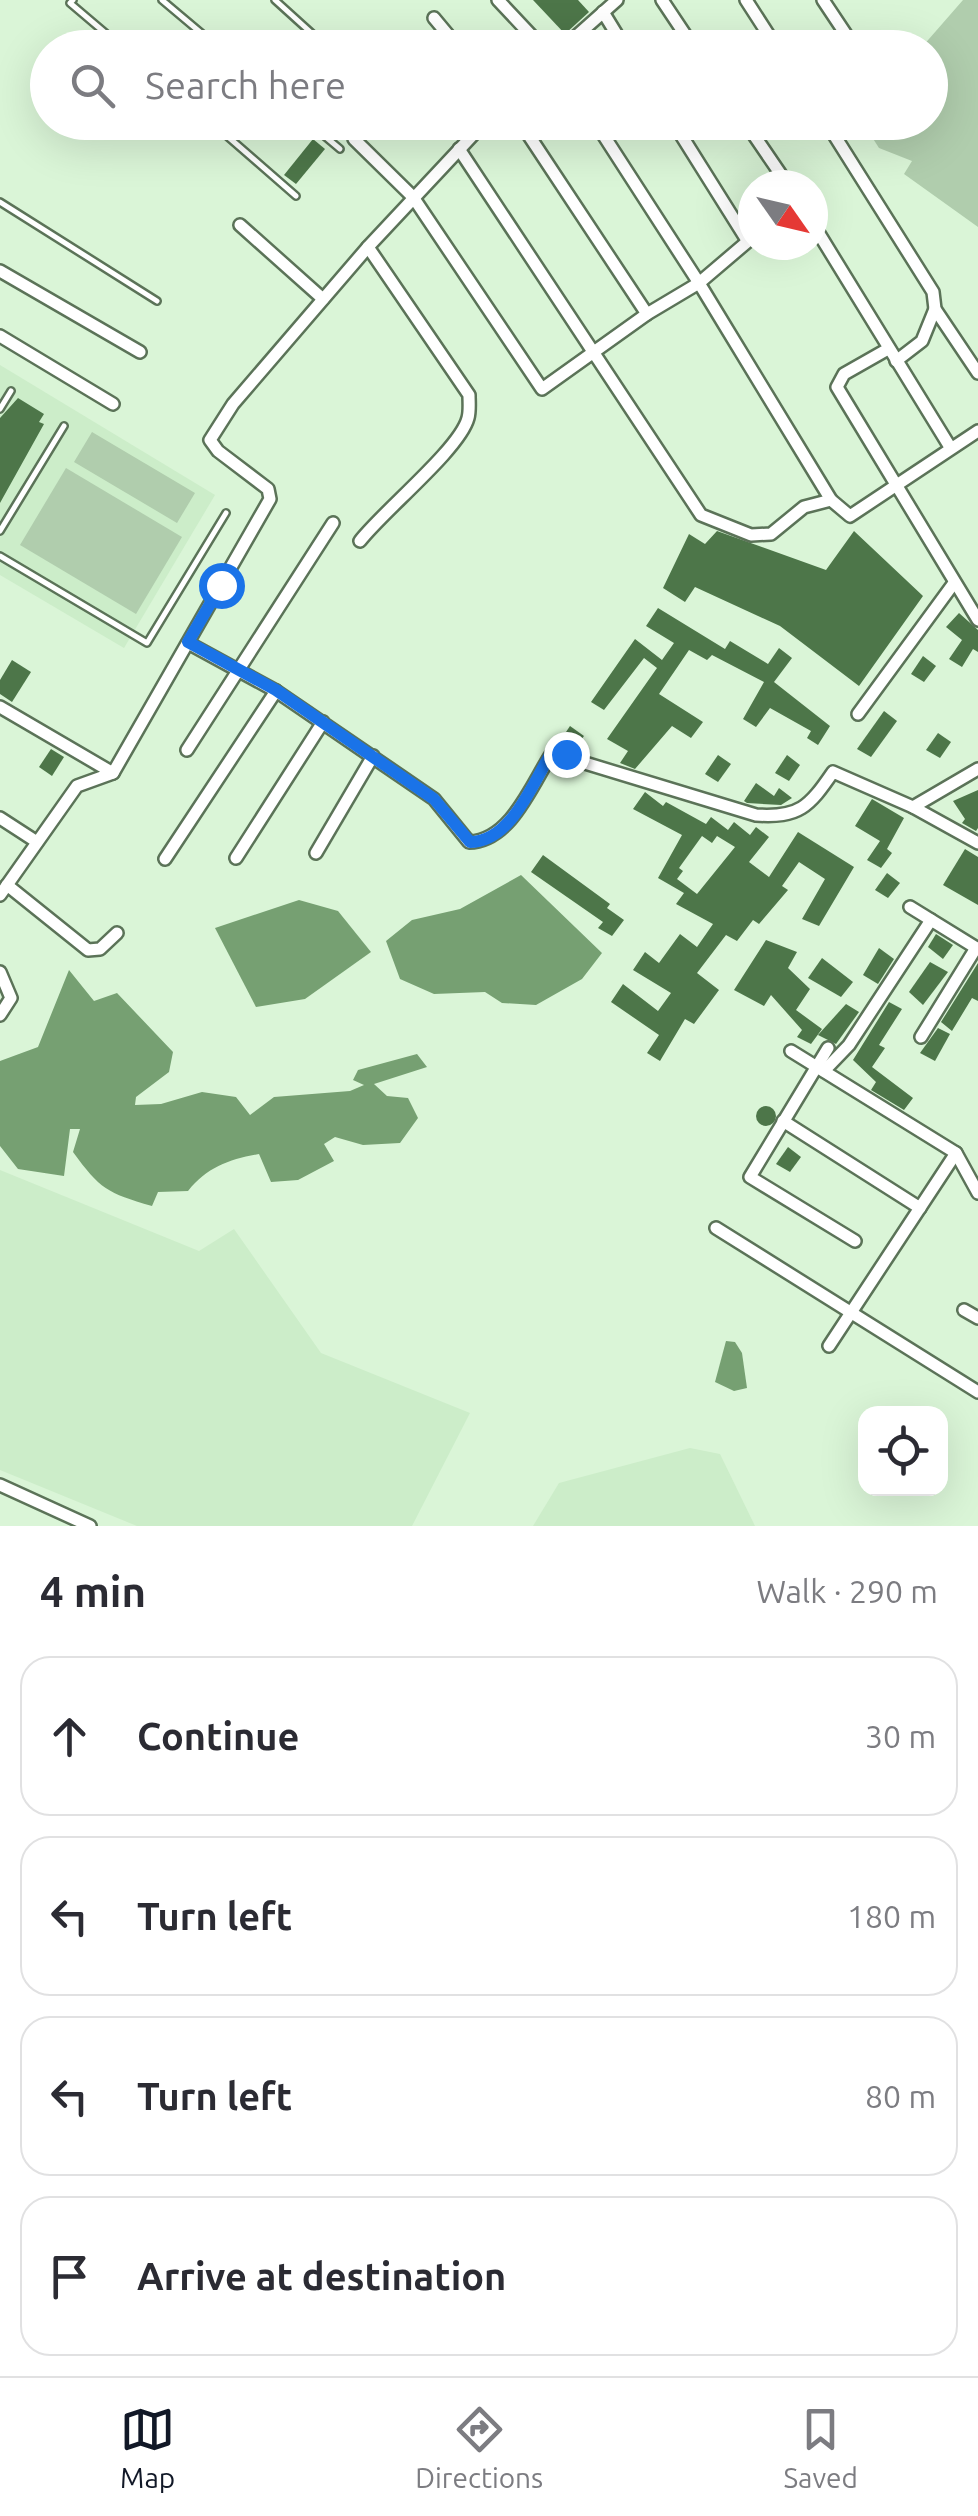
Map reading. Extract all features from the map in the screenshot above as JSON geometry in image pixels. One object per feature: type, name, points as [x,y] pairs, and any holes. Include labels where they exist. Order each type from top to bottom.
[{"type":"street","points":[[498,0],[526,30]]},
{"type":"street","points":[[583,30],[616,0]]},
{"type":"street","points":[[662,0],[682,30]]},
{"type":"street","points":[[746,0],[765,30]]},
{"type":"street","points":[[823,0],[843,30]]},
{"type":"street","points":[[603,12],[614,30]]},
{"type":"street","points":[[434,18],[444,30]]},
{"type":"street","points":[[355,140],[413,197],[542,390],[647,314],[699,283],[738,249]]},
{"type":"street","points":[[117,933],[100,949],[88,950],[2,891],[77,786],[114,773],[270,499],[268,490],[218,451],[210,440],[233,404],[323,299],[467,140]]},
{"type":"street","points":[[532,140],[647,314]]},
{"type":"street","points":[[606,140],[699,283],[830,500],[850,516],[978,431]]},
{"type":"street","points":[[685,140],[738,220]]},
{"type":"street","points":[[757,140],[778,170]]},
{"type":"street","points":[[837,140],[933,292],[936,309],[978,373]]},
{"type":"street","points":[[459,149],[701,515],[751,535],[772,534],[804,507],[830,500]]},
{"type":"street","points":[[240,224],[323,299]]},
{"type":"street","points":[[360,541],[382,511],[448,447],[468,420],[469,395],[368,247]]},
{"type":"street","points":[[828,249],[950,447]]},
{"type":"street","points":[[0,271],[140,352]]},
{"type":"street","points":[[896,361],[922,341],[936,309]]},
{"type":"street","points":[[0,336],[113,404]]},
{"type":"street","points":[[888,349],[844,374],[837,388],[978,620]]},
{"type":"street","points":[[187,750],[242,671],[334,523]]},
{"type":"street","points":[[858,714],[954,583]]},
{"type":"street","points":[[188,642],[276,690],[434,799],[470,842],[484,842],[502,831],[552,752],[756,815],[788,817],[816,798],[833,772],[913,807],[978,843]]},
{"type":"street","points":[[165,860],[276,690]]},
{"type":"street","points":[[0,707],[114,773]]},
{"type":"street","points":[[236,858],[323,722]]},
{"type":"street","points":[[316,853],[372,756]]},
{"type":"street","points":[[913,807],[978,769]]},
{"type":"street","points":[[0,818],[37,842]]},
{"type":"street","points":[[910,907],[977,948],[921,1037]]},
{"type":"street","points":[[820,1069],[849,1046],[930,920]]},
{"type":"street","points":[[0,972],[12,998],[0,1015]]},
{"type":"street","points":[[828,1048],[820,1069],[750,1177],[855,1240]]},
{"type":"street","points":[[791,1051],[956,1153],[978,1192]]},
{"type":"street","points":[[783,1121],[920,1208]]},
{"type":"street","points":[[829,1346],[956,1153]]},
{"type":"street","points":[[716,1228],[978,1392]]},
{"type":"street","points":[[964,1310],[978,1318]]},
{"type":"street","points":[[0,1485],[90,1526]]},
{"type":"lane","points":[[73,0],[70,3],[102,30]]},
{"type":"lane","points":[[162,0],[198,30]]},
{"type":"lane","points":[[276,0],[308,30]]},
{"type":"lane","points":[[232,140],[296,196]]},
{"type":"lane","points":[[329,140],[340,149]]},
{"type":"lane","points":[[0,202],[156,301]]},
{"type":"lane","points":[[0,410],[11,392]]},
{"type":"lane","points":[[0,531],[64,426]]},
{"type":"lane","points":[[0,556],[148,643],[226,514]]},
{"type":"shaded area","points":[[963,0],[978,0],[978,227],[904,174],[912,161],[879,148],[874,140],[948,140],[948,30],[937,30]]},
{"type":"shaded area","points":[[0,365],[215,495],[124,648],[0,575]]},
{"type":"shaded area","points":[[92,432],[195,493],[177,523],[74,462]]},
{"type":"shaded area","points":[[66,468],[182,537],[136,614],[20,545]]},
{"type":"shaded area","points":[[521,875],[602,953],[582,979],[536,1005],[502,1003],[485,992],[434,994],[400,979],[386,941],[412,920],[460,909]]},
{"type":"shaded area","points":[[299,900],[338,911],[371,952],[305,999],[256,1007],[215,928]]},
{"type":"shaded area","points":[[69,970],[94,1001],[117,993],[173,1052],[169,1072],[136,1097],[135,1105],[161,1104],[202,1092],[236,1097],[250,1115],[274,1097],[350,1091],[364,1085],[353,1080],[358,1070],[417,1054],[427,1067],[374,1084],[387,1096],[408,1098],[418,1118],[400,1143],[363,1145],[335,1137],[324,1144],[334,1161],[298,1180],[271,1182],[259,1154],[220,1165],[188,1191],[158,1192],[152,1206],[114,1193],[90,1174],[73,1152],[80,1129],[70,1129],[64,1176],[18,1169],[0,1146],[0,1061],[38,1047]]},
{"type":"shaded area","points":[[0,1170],[199,1251],[234,1229],[321,1353],[470,1413],[412,1526],[137,1526],[0,1470]]},
{"type":"shaded area","points":[[726,1341],[735,1342],[742,1353],[747,1388],[734,1391],[715,1382]]},
{"type":"shaded area","points":[[690,1448],[720,1454],[755,1526],[533,1526],[559,1483]]},
{"type":"building","points":[[533,0],[578,0],[589,12],[569,30],[561,30]]},
{"type":"building","points":[[312,140],[325,149],[296,184],[284,175]]},
{"type":"building","points":[[18,398],[44,414],[39,422],[44,424],[0,503],[0,418]]},
{"type":"building","points":[[717,531],[826,570],[854,531],[923,596],[859,686],[780,626],[695,587],[685,602],[663,588],[689,534],[705,544]]},
{"type":"building","points":[[658,608],[725,649],[730,641],[768,664],[779,648],[792,658],[774,682],[830,726],[818,745],[807,738],[811,731],[770,708],[756,727],[743,719],[764,682],[712,655],[707,660],[689,650],[659,694],[703,722],[691,738],[672,726],[635,769],[620,763],[628,751],[607,739],[657,668],[644,658],[604,710],[591,702],[635,639],[662,660],[674,643],[646,626]]},
{"type":"building","points":[[959,613],[978,630],[978,652],[973,649],[962,667],[949,659],[962,640],[946,627]]},
{"type":"building","points":[[923,656],[936,666],[924,682],[911,674]]},
{"type":"building","points":[[12,660],[31,672],[12,702],[0,694],[0,680]]},
{"type":"building","points":[[884,711],[897,721],[871,757],[857,749]]},
{"type":"building","points":[[570,726],[584,736],[573,750],[558,744]]},
{"type":"building","points":[[938,733],[951,742],[940,758],[926,750]]},
{"type":"building","points":[[51,749],[64,757],[52,776],[39,767]]},
{"type":"building","points":[[718,755],[731,764],[718,782],[705,774]]},
{"type":"building","points":[[787,755],[800,765],[789,781],[775,773]]},
{"type":"building","points":[[756,783],[774,796],[779,788],[792,798],[781,805],[747,803],[744,801]]},
{"type":"building","points":[[978,790],[976,831],[962,823],[965,819],[953,801]]},
{"type":"building","points":[[645,792],[663,806],[666,802],[706,824],[711,817],[728,830],[734,822],[750,835],[756,827],[769,837],[749,862],[769,877],[798,832],[854,867],[819,926],[802,919],[825,879],[799,862],[782,886],[788,890],[759,924],[753,920],[737,941],[726,935],[697,973],[719,990],[694,1024],[685,1019],[660,1061],[647,1053],[659,1035],[611,1002],[623,984],[658,1011],[671,993],[633,970],[645,952],[659,963],[680,934],[697,947],[713,924],[676,904],[684,893],[658,878],[682,835],[633,809]],"holes":[[[702,836],[712,843],[717,836],[735,847],[697,894],[677,879],[683,871],[679,868]]]},
{"type":"building","points":[[872,799],[904,818],[887,849],[892,853],[881,868],[867,860],[880,841],[855,826]]},
{"type":"building","points":[[965,849],[978,857],[978,905],[943,885]]},
{"type":"building","points":[[543,855],[610,904],[607,908],[624,920],[612,936],[598,928],[603,922],[531,872]]},
{"type":"building","points":[[887,873],[900,883],[888,898],[875,890]]},
{"type":"building","points":[[936,934],[953,945],[943,959],[928,947]]},
{"type":"building","points":[[766,940],[797,952],[788,968],[810,989],[796,1010],[822,1029],[811,1044],[797,1037],[802,1030],[771,995],[764,1006],[734,990]]},
{"type":"building","points":[[879,948],[894,959],[878,984],[863,975]]},
{"type":"building","points":[[822,958],[853,982],[841,997],[808,978]]},
{"type":"building","points":[[930,962],[948,972],[923,1005],[909,992]]},
{"type":"building","points":[[978,963],[978,1001],[972,998],[952,1031],[941,1022]]},
{"type":"building","points":[[889,1002],[902,1009],[879,1045],[885,1048],[872,1067],[913,1098],[904,1110],[871,1090],[876,1082],[853,1060]]},
{"type":"building","points":[[846,1004],[859,1012],[836,1044],[818,1035]]},
{"type":"building","points":[[938,1028],[950,1034],[935,1061],[920,1053]]},
{"type":"building","points":[[766,1106],[776,1116],[766,1126],[756,1116]]},
{"type":"building","points":[[788,1147],[801,1157],[790,1172],[776,1164]]},
{"type":"route","points":[[221,585],[188,642],[276,690],[434,799],[470,842],[484,842],[502,831],[552,752],[566,754]]}]
